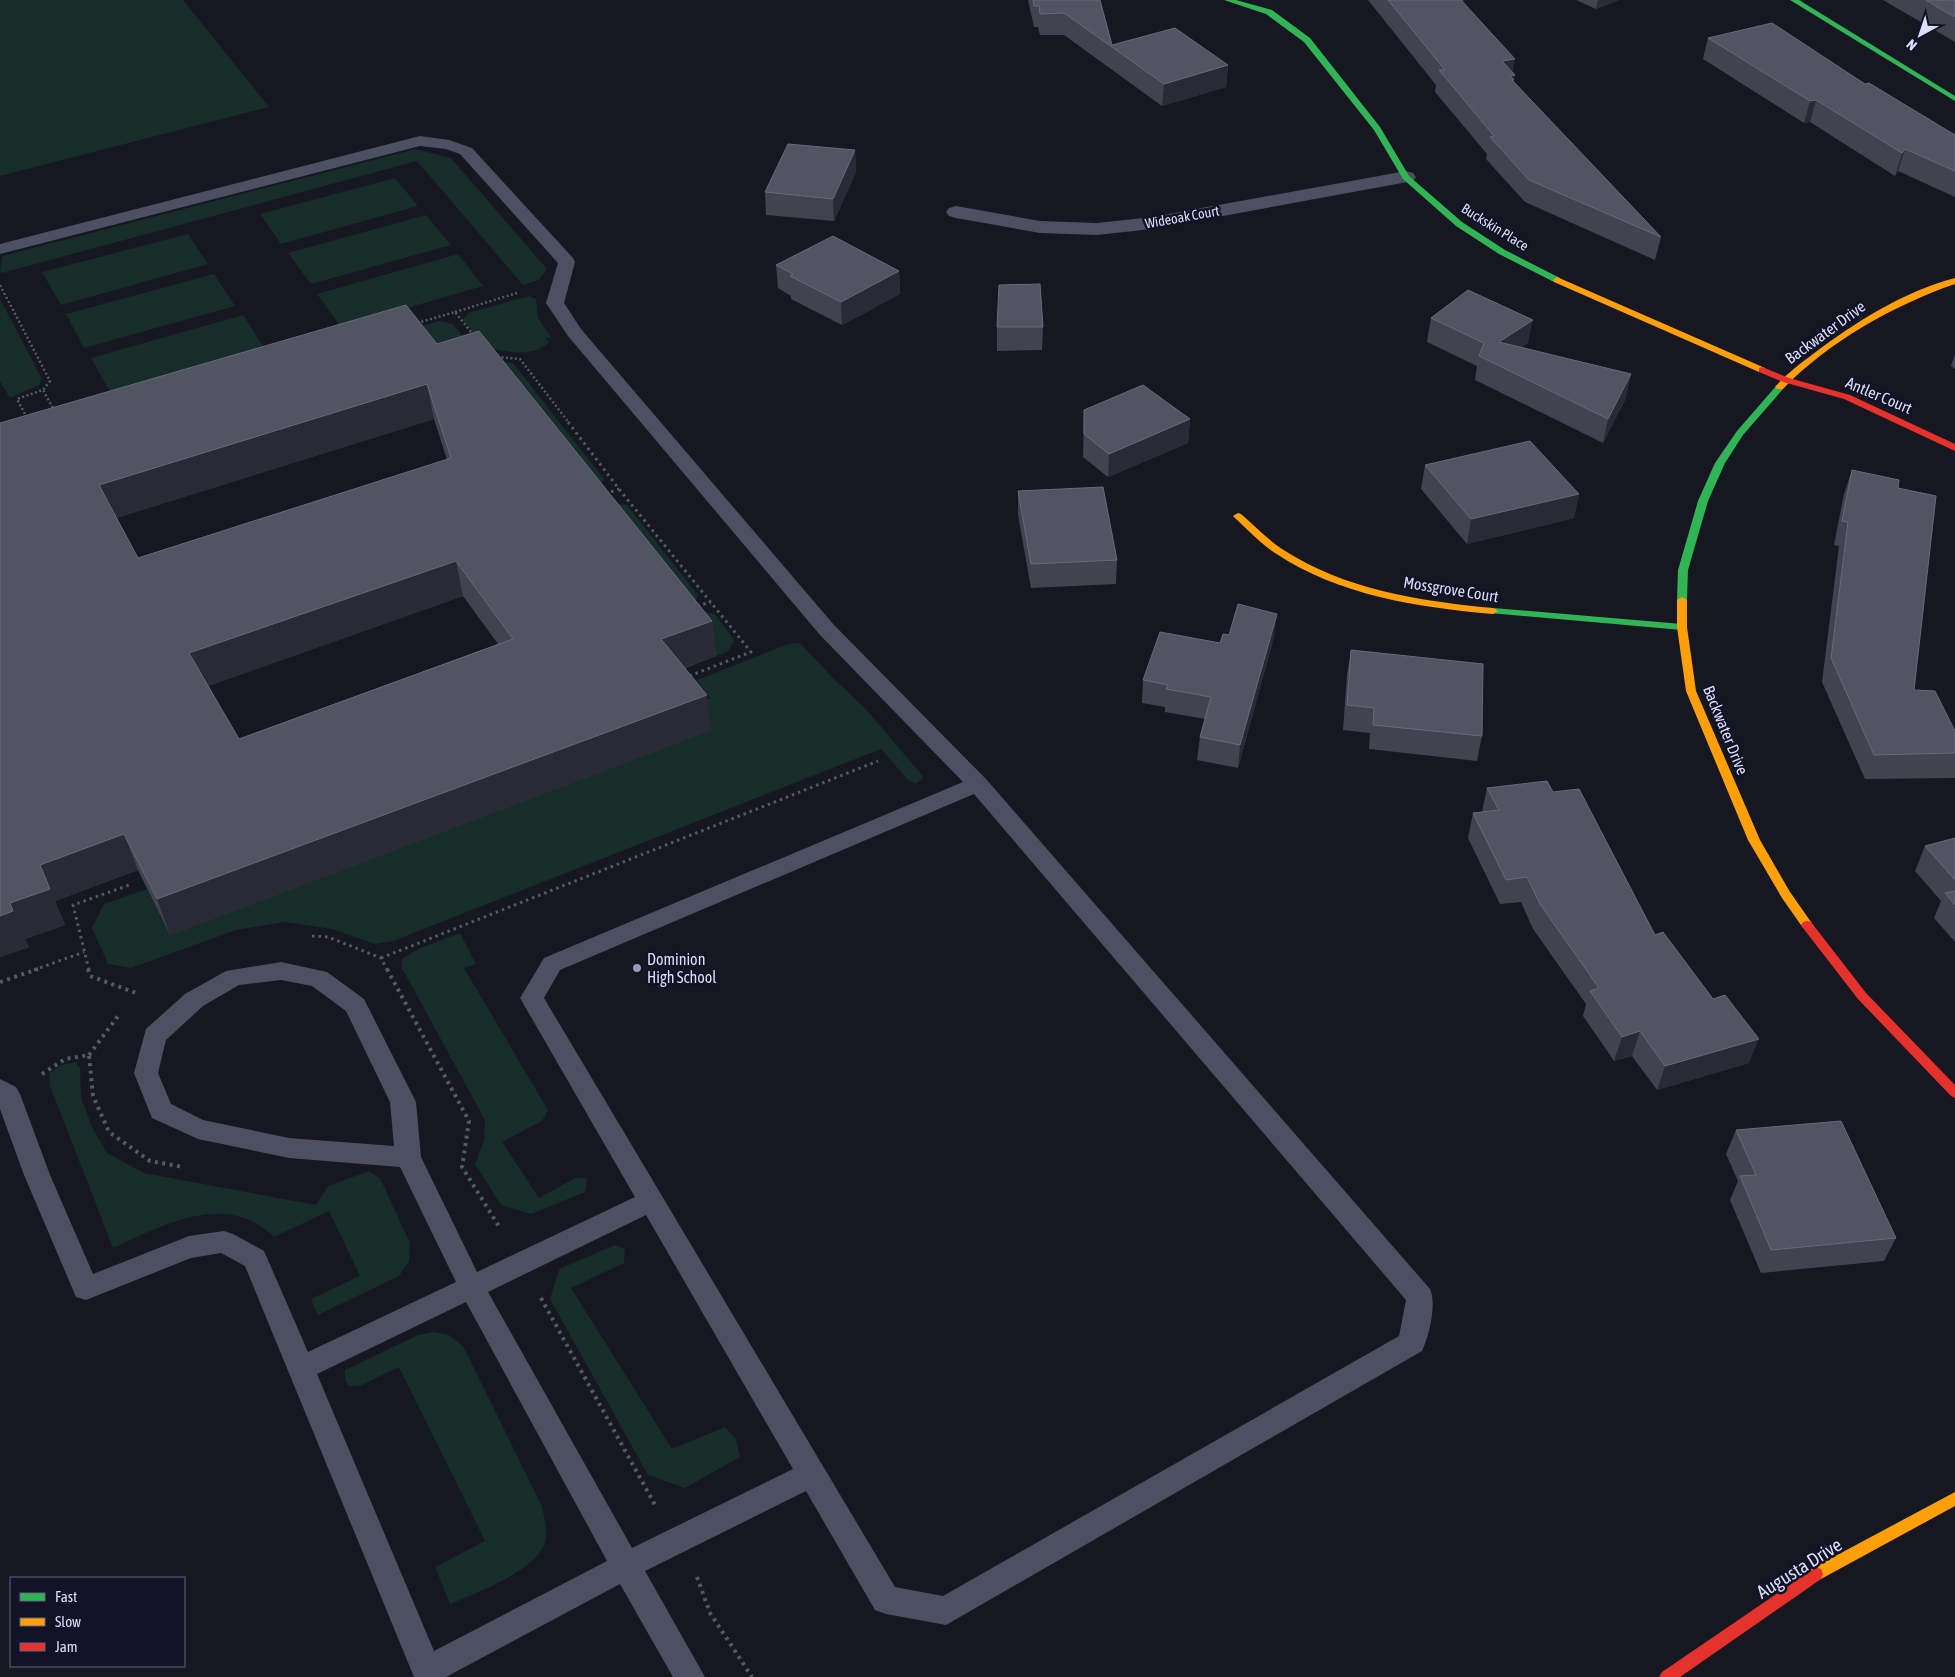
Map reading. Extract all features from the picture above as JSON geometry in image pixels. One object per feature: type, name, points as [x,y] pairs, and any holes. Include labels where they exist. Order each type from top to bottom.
[{"type":"street","name":"Buckskin Place","points":[[1228,0],[1269,12],[1307,40],[1377,129],[1406,177],[1459,224],[1502,252],[1578,291],[1786,380]]},
{"type":"street","points":[[1794,0],[1955,99]]},
{"type":"street","name":"Wideoak Court","points":[[956,212],[1040,227],[1098,229],[1152,223],[1406,177]]},
{"type":"street","name":"Backwater Drive","points":[[1955,281],[1921,292],[1860,324],[1786,380],[1740,433],[1720,463],[1703,501],[1683,570],[1682,627],[1691,691],[1754,840],[1786,895],[1824,950],[1862,996],[1955,1093]]},
{"type":"street","name":"Antler Court","points":[[1786,380],[1847,397],[1955,448]]},
{"type":"street","name":"Mossgrove Court","points":[[1238,516],[1279,551],[1328,577],[1382,594],[1453,608],[1682,627]]},
{"type":"street","name":"Augusta Drive","points":[[1667,1677],[1818,1574],[1955,1499]]},
{"type":"lane","points":[[0,249],[420,141],[449,145],[466,151],[567,262],[555,303],[574,332],[828,630],[978,784],[1420,1297],[1412,1343],[946,1611],[886,1600],[532,998],[552,964],[978,784]]},
{"type":"lane","points":[[408,1157],[289,1148],[198,1129],[161,1111],[146,1073],[155,1036],[194,1000],[234,977],[282,971],[319,978],[355,1005],[403,1102],[408,1157],[471,1286],[626,1566],[690,1677]]},
{"type":"lane","points":[[0,1089],[7,1094],[37,1175],[86,1289],[189,1246],[224,1242],[256,1259],[428,1674],[626,1566],[812,1474]]},
{"type":"lane","points":[[300,1369],[651,1201]]},
{"type":"path","points":[[409,325],[562,280]]},
{"type":"path","points":[[0,285],[50,381],[43,390],[17,398],[28,421]]},
{"type":"path","points":[[455,312],[479,342]]},
{"type":"path","points":[[490,357],[520,359],[619,489],[751,652],[682,679]]},
{"type":"path","points":[[43,390],[57,416]]},
{"type":"path","points":[[598,496],[619,489]]},
{"type":"path","points":[[694,608],[711,602]]},
{"type":"path","points":[[381,958],[878,761]]},
{"type":"path","points":[[132,884],[73,905],[90,976],[140,994]]},
{"type":"path","points":[[0,982],[84,952]]},
{"type":"path","points":[[488,1208],[542,1300],[639,1480],[699,1580],[710,1613],[752,1677]]},
{"type":"green space","points":[[0,0],[183,0],[269,107],[0,176]]},
{"type":"green space","points":[[416,149],[451,158],[547,269],[539,280],[523,285],[417,161],[0,272],[2,256]]},
{"type":"green space","points":[[395,178],[418,206],[281,244],[260,214]]},
{"type":"green space","points":[[426,215],[451,245],[311,284],[288,253]]},
{"type":"green space","points":[[188,234],[208,264],[61,305],[42,272]]},
{"type":"green space","points":[[458,254],[483,286],[341,327],[317,294]]},
{"type":"green space","points":[[214,274],[235,306],[84,348],[66,314]]},
{"type":"green space","points":[[529,296],[536,299],[538,318],[551,337],[546,338],[549,342],[535,351],[510,352],[486,348],[463,320],[468,313]]},
{"type":"green space","points":[[0,299],[42,379],[39,385],[10,398],[0,381]]},
{"type":"green space","points":[[243,315],[265,349],[111,393],[91,358]]},
{"type":"green space","points":[[439,321],[453,324],[474,352],[468,359],[407,331]]},
{"type":"green space","points":[[501,361],[513,363],[604,479],[599,487]]},
{"type":"green space","points":[[613,503],[627,505],[698,595],[694,603]]},
{"type":"green space","points":[[697,611],[715,614],[734,640],[729,651],[716,656],[684,616]]},
{"type":"green space","points":[[800,643],[864,707],[923,778],[916,784],[908,780],[881,749],[393,941],[375,944],[332,929],[285,922],[236,930],[131,968],[108,964],[92,928],[104,904],[147,889],[170,935],[710,730],[691,706],[710,698],[697,680],[788,644]]},
{"type":"green space","points":[[460,933],[476,964],[464,968],[548,1110],[542,1121],[502,1142],[539,1198],[575,1178],[587,1178],[585,1192],[531,1214],[501,1205],[475,1164],[484,1141],[485,1120],[402,968],[402,959],[418,949]]},
{"type":"green space","points":[[75,1062],[80,1068],[81,1098],[92,1127],[107,1153],[144,1173],[316,1205],[328,1186],[369,1171],[380,1178],[410,1243],[409,1261],[399,1276],[318,1315],[311,1299],[360,1276],[329,1211],[274,1237],[256,1223],[236,1216],[216,1214],[195,1216],[153,1230],[113,1248],[50,1086],[49,1073],[62,1065]]},
{"type":"green space","points":[[615,1245],[625,1249],[624,1263],[571,1288],[672,1449],[725,1427],[736,1439],[740,1457],[685,1488],[648,1475],[550,1299],[559,1269]]},
{"type":"green space","points":[[433,1332],[449,1335],[463,1346],[541,1504],[546,1530],[546,1538],[542,1549],[521,1570],[506,1579],[450,1604],[435,1567],[485,1541],[399,1367],[360,1386],[349,1386],[345,1380],[345,1370],[418,1335]]},
{"type":"building","points":[[1033,0],[1100,0],[1112,45],[1175,28],[1228,65],[1164,84],[1064,13],[1040,14],[1039,6],[1034,6]]},
{"type":"building","points":[[1388,0],[1461,0],[1515,59],[1502,61],[1515,75],[1510,76],[1514,80],[1512,80],[1661,237],[1529,180],[1490,137],[1494,136],[1439,70],[1445,70]]},
{"type":"building","points":[[1926,0],[1955,0],[1955,17],[1944,11]]},
{"type":"building","points":[[1772,23],[1865,84],[1869,83],[1955,135],[1955,171],[1905,149],[1902,153],[1816,100],[1810,101],[1708,38]]},
{"type":"building","points":[[788,144],[855,150],[833,199],[765,192]]},
{"type":"building","points":[[833,236],[899,271],[841,302],[790,276],[793,274],[776,265]]},
{"type":"building","points":[[1040,284],[1043,327],[997,327],[999,285]]},
{"type":"building","points":[[1468,290],[1533,320],[1499,342],[1631,374],[1608,419],[1479,356],[1484,343],[1431,318]]},
{"type":"building","points":[[406,305],[437,344],[479,331],[712,621],[661,639],[707,695],[157,899],[124,834],[40,865],[50,889],[10,903],[13,911],[0,916],[0,423]],"holes":[[[427,384],[451,458],[138,558],[99,485]],[[456,561],[513,639],[239,739],[189,653]]]},
{"type":"building","points":[[1143,385],[1190,419],[1109,454],[1084,434],[1084,410]]},
{"type":"building","points":[[1530,441],[1579,494],[1471,519],[1425,465]]},
{"type":"building","points":[[1852,470],[1899,480],[1898,488],[1936,496],[1914,690],[1935,691],[1955,731],[1955,753],[1874,755],[1831,658],[1848,522],[1842,521]]},
{"type":"building","points":[[1103,487],[1117,560],[1031,564],[1018,491]]},
{"type":"building","points":[[1238,604],[1277,614],[1240,745],[1200,737],[1211,697],[1166,689],[1168,685],[1143,680],[1160,632],[1220,643],[1223,634],[1229,635]]},
{"type":"building","points":[[1351,650],[1483,664],[1482,736],[1373,725],[1374,708],[1347,705]]},
{"type":"building","points":[[1547,781],[1553,792],[1579,789],[1655,935],[1663,932],[1713,999],[1725,995],[1759,1039],[1665,1066],[1640,1031],[1622,1037],[1590,991],[1599,988],[1540,904],[1527,877],[1506,880],[1473,813],[1499,810],[1487,788]]},
{"type":"building","points":[[1955,838],[1955,880],[1925,846]]},
{"type":"building","points":[[1955,891],[1955,905],[1945,893]]},
{"type":"building","points":[[1841,1121],[1896,1238],[1771,1250],[1740,1176],[1756,1175],[1736,1130]]},
{"type":"traffic: fast","points":[[1228,0],[1269,12],[1307,40],[1377,129],[1406,177],[1459,224],[1502,252],[1557,280]]},
{"type":"traffic: fast","points":[[1794,0],[1955,99]]},
{"type":"traffic: fast","points":[[1682,600],[1683,570],[1703,501],[1720,463],[1740,433],[1780,387]]},
{"type":"traffic: fast","points":[[1493,611],[1682,627]]},
{"type":"traffic: slow","points":[[1557,280],[1762,370]]},
{"type":"traffic: slow","points":[[1780,387],[1793,374],[1835,342],[1883,311],[1916,295],[1955,281]]},
{"type":"traffic: slow","points":[[1238,516],[1279,551],[1302,565],[1354,587],[1409,600],[1493,611]]},
{"type":"traffic: slow","points":[[1682,600],[1682,627],[1691,691],[1754,840],[1786,895],[1807,925]]},
{"type":"traffic: slow","points":[[1816,1574],[1955,1499]]},
{"type":"traffic: jam","points":[[1762,370],[1786,380],[1847,397],[1955,448]]},
{"type":"traffic: jam","points":[[1807,925],[1862,996],[1955,1093]]},
{"type":"traffic: jam","points":[[1667,1677],[1816,1574]]},
{"type":"place","name":"Dominion High School","points":[[637,968]]}]
